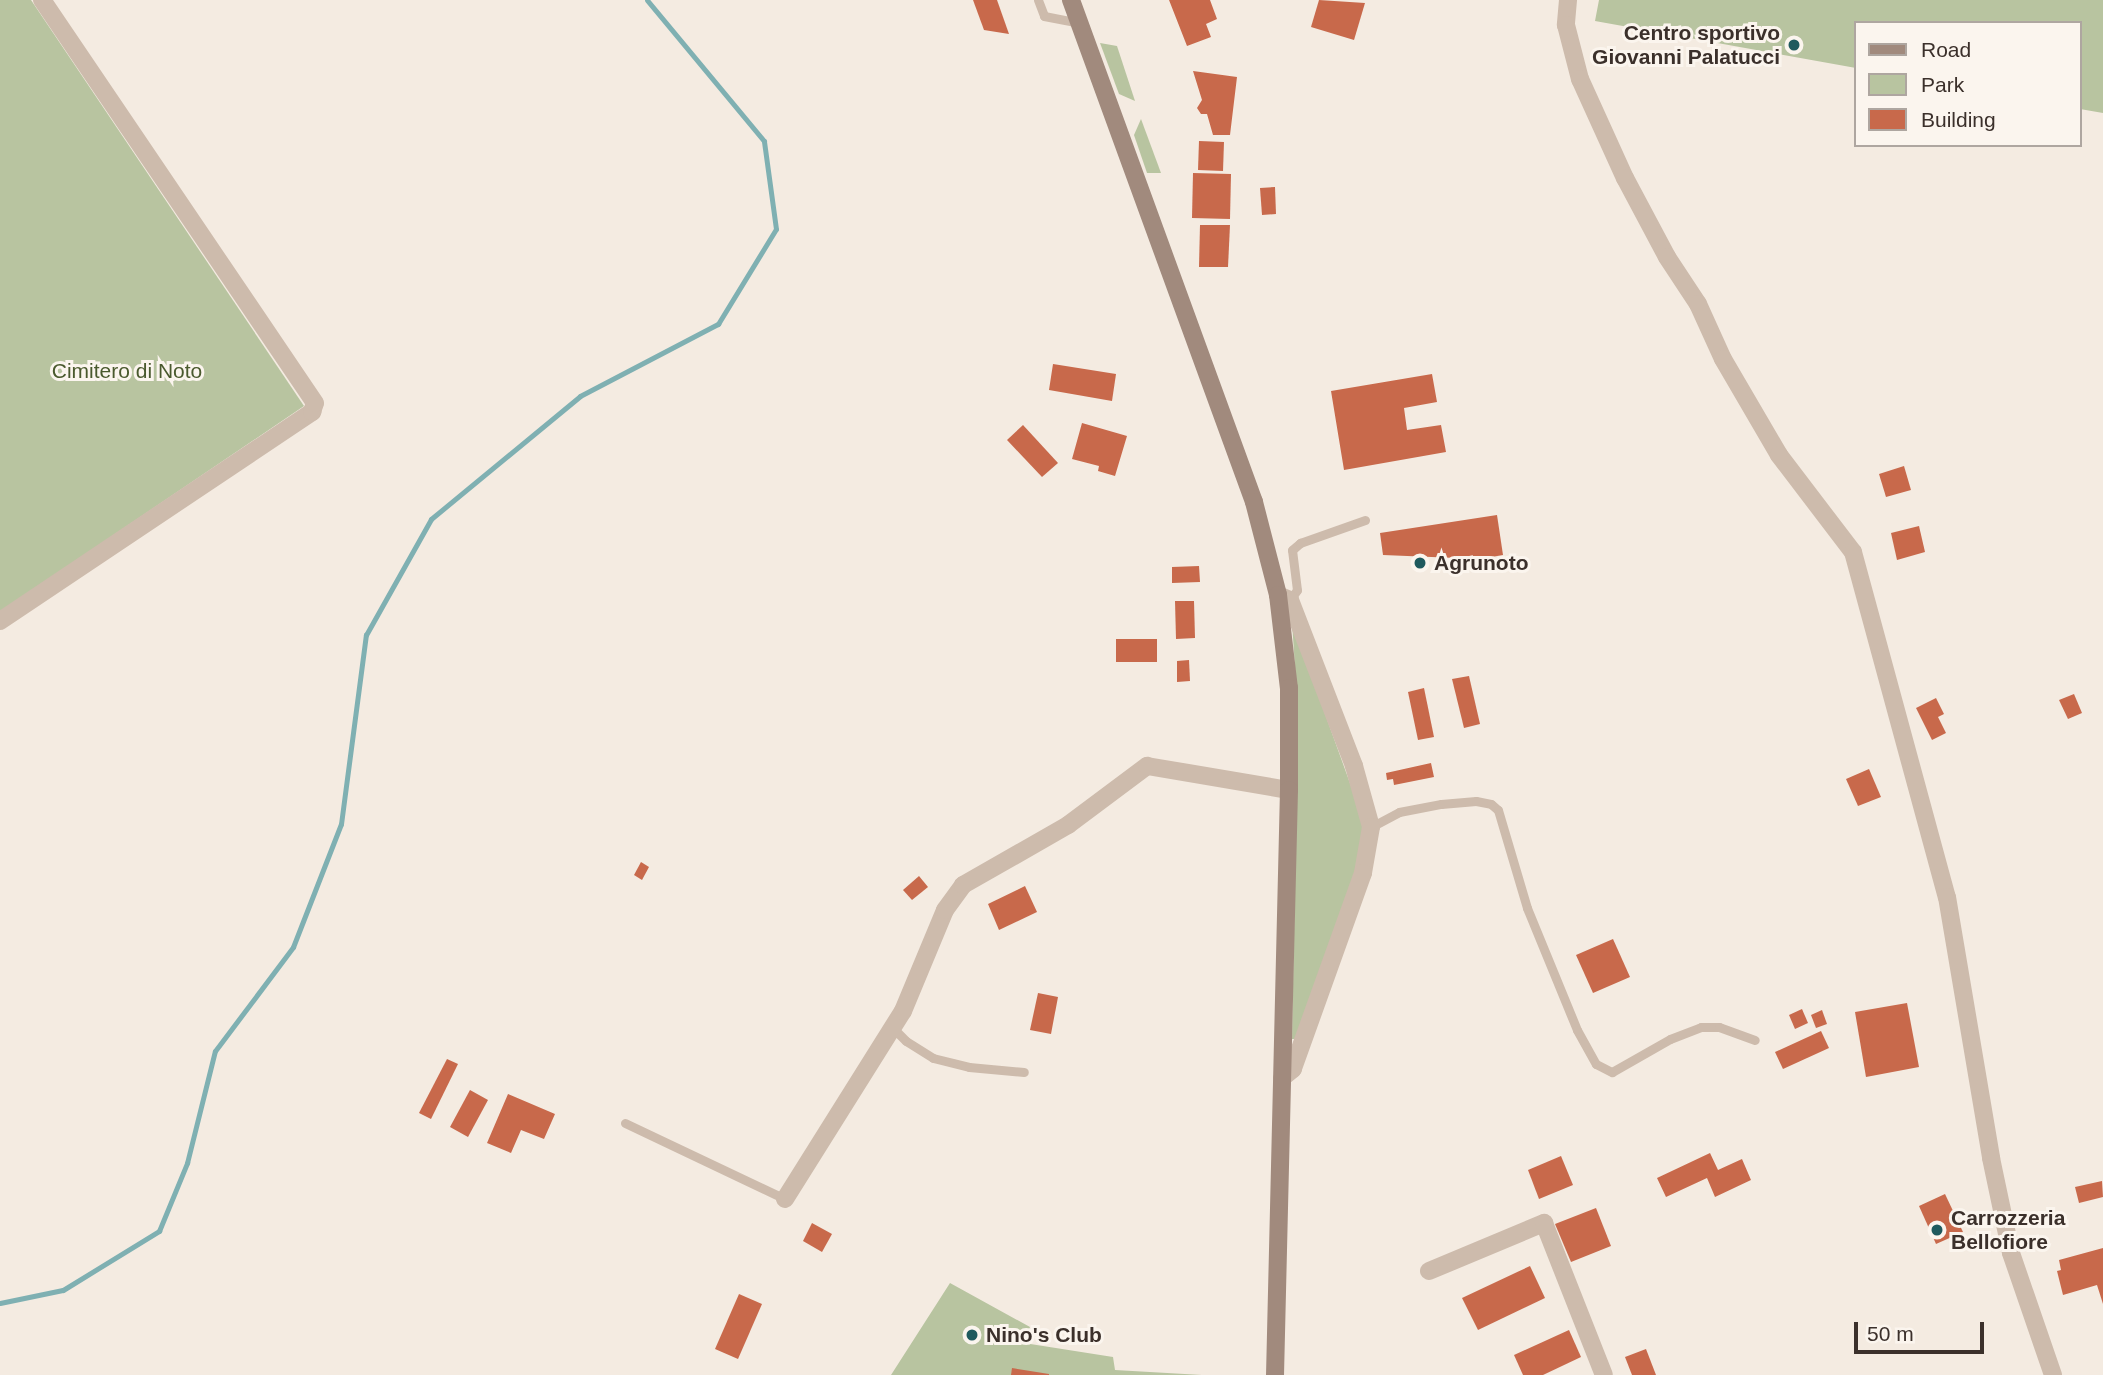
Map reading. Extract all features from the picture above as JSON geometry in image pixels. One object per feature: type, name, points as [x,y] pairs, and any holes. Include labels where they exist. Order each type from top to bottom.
[{"type":"main road","points":[[1071,0],[1254,502],[1284,598],[1289,688],[1289,790],[1275,1375]]},
{"type":"street","points":[[0,621],[312,412],[315,403],[42,0]]},
{"type":"street","points":[[1568,0],[1566,24],[1580,79],[1625,178],[1667,257],[1698,304],[1723,359],[1779,455],[1853,552],[1947,897],[1991,1158],[2011,1253],[2053,1375]]},
{"type":"street","points":[[1282,1078],[1293,1069],[1363,873],[1371,827],[1354,766],[1284,598]]},
{"type":"street","points":[[785,1199],[903,1011],[945,910],[963,885],[1068,825],[1147,766],[1289,790]]},
{"type":"street","points":[[1429,1271],[1544,1223],[1604,1375]]},
{"type":"lane","points":[[1038,0],[1044,16],[1079,23]]},
{"type":"lane","points":[[1284,598],[1297,590],[1292,550],[1300,543],[1364,520]]},
{"type":"lane","points":[[1371,827],[1399,812],[1441,804],[1476,801],[1491,804],[1497,810],[1527,908],[1577,1030],[1596,1065],[1612,1072],[1670,1039],[1701,1027],[1719,1027],[1755,1040]]},
{"type":"lane","points":[[893,1028],[921,1052],[933,1058],[969,1067],[1024,1072]]},
{"type":"lane","points":[[625,1123],[785,1199]]},
{"type":"green space","name":"Cimitero di Noto","points":[[0,0],[31,0],[304,406],[0,612]]},
{"type":"green space","name":"Centro sportivo Giovanni Palatucci","points":[[1599,0],[2103,0],[2103,113],[2082,109],[2082,21],[1854,21],[1854,68],[1595,21]]},
{"type":"green space","points":[[1100,43],[1117,46],[1135,101],[1119,94]]},
{"type":"green space","points":[[1141,119],[1161,173],[1147,173],[1134,135]]},
{"type":"green space","points":[[1292,622],[1360,811],[1363,828],[1356,873],[1296,1039],[1292,1039],[1298,714]]},
{"type":"green space","name":"Nino's Club","points":[[950,1283],[1030,1327],[1024,1343],[1113,1357],[1115,1370],[1202,1375],[891,1375]]},
{"type":"building","points":[[973,0],[997,0],[1009,34],[984,30]]},
{"type":"building","points":[[1169,0],[1210,0],[1217,19],[1206,24],[1211,37],[1187,46]]},
{"type":"building","points":[[1319,0],[1365,3],[1354,40],[1311,27]]},
{"type":"building","points":[[1193,71],[1237,77],[1230,135],[1213,135],[1207,114],[1201,114],[1197,108],[1202,100]]},
{"type":"building","points":[[1199,141],[1224,142],[1223,171],[1198,170]]},
{"type":"building","points":[[1193,173],[1231,174],[1230,219],[1192,218]]},
{"type":"building","points":[[1275,187],[1276,214],[1262,215],[1260,188]]},
{"type":"building","points":[[1200,225],[1230,225],[1228,267],[1199,267]]},
{"type":"building","points":[[1053,364],[1116,374],[1112,401],[1049,390]]},
{"type":"building","points":[[1432,374],[1437,402],[1404,408],[1407,430],[1441,425],[1446,452],[1344,470],[1331,391]]},
{"type":"building","points":[[1082,423],[1127,436],[1115,476],[1098,471],[1099,466],[1072,459]]},
{"type":"building","points":[[1023,425],[1058,463],[1042,477],[1007,440]]},
{"type":"building","points":[[1904,466],[1911,490],[1886,497],[1879,474]]},
{"type":"building","points":[[1497,515],[1503,555],[1480,559],[1383,555],[1380,533]]},
{"type":"building","points":[[1919,526],[1925,552],[1897,560],[1891,533]]},
{"type":"building","points":[[1199,566],[1200,582],[1172,583],[1172,567]]},
{"type":"building","points":[[1175,601],[1194,601],[1195,638],[1176,639]]},
{"type":"building","points":[[1116,639],[1157,639],[1157,662],[1116,662]]},
{"type":"building","points":[[1189,660],[1190,681],[1177,682],[1177,661]]},
{"type":"building","points":[[1469,676],[1480,724],[1464,728],[1452,679]]},
{"type":"building","points":[[1424,688],[1434,737],[1418,740],[1408,692]]},
{"type":"building","points":[[2074,694],[2082,713],[2068,719],[2059,700]]},
{"type":"building","points":[[1936,698],[1944,714],[1938,717],[1946,733],[1932,740],[1916,708]]},
{"type":"building","points":[[1431,763],[1434,777],[1394,785],[1393,779],[1387,780],[1386,773]]},
{"type":"building","points":[[1869,769],[1881,797],[1858,806],[1846,779]]},
{"type":"building","points":[[641,862],[649,867],[642,880],[634,875]]},
{"type":"building","points":[[919,876],[928,887],[912,900],[903,890]]},
{"type":"building","points":[[1025,886],[1037,912],[999,930],[988,904]]},
{"type":"building","points":[[1613,939],[1630,977],[1593,993],[1576,955]]},
{"type":"building","points":[[1038,993],[1058,997],[1051,1034],[1030,1030]]},
{"type":"building","points":[[1907,1003],[1919,1067],[1866,1077],[1855,1012]]},
{"type":"building","points":[[1802,1009],[1808,1023],[1795,1029],[1789,1015]]},
{"type":"building","points":[[1822,1010],[1827,1024],[1816,1028],[1811,1015]]},
{"type":"building","points":[[1821,1031],[1829,1048],[1783,1069],[1775,1052]]},
{"type":"building","points":[[447,1059],[458,1064],[431,1119],[419,1113]]},
{"type":"building","points":[[470,1090],[488,1100],[468,1137],[450,1127]]},
{"type":"building","points":[[508,1094],[555,1114],[544,1139],[521,1130],[511,1153],[487,1143]]},
{"type":"building","points":[[1710,1153],[1718,1170],[1742,1159],[1751,1180],[1715,1197],[1707,1178],[1666,1197],[1657,1178]]},
{"type":"building","points":[[1561,1156],[1573,1185],[1539,1199],[1528,1170]]},
{"type":"building","points":[[2102,1181],[2103,1197],[2079,1203],[2075,1187]]},
{"type":"building","points":[[1945,1194],[1963,1232],[1936,1244],[1919,1206]]},
{"type":"building","points":[[1596,1208],[1611,1246],[1571,1262],[1555,1224]]},
{"type":"building","points":[[812,1223],[832,1234],[822,1252],[803,1241]]},
{"type":"building","points":[[2103,1248],[2103,1304],[2097,1285],[2063,1295],[2057,1271],[2061,1270],[2059,1260]]},
{"type":"building","points":[[1530,1266],[1545,1298],[1478,1330],[1462,1298]]},
{"type":"building","points":[[739,1294],[762,1304],[738,1359],[715,1349]]},
{"type":"building","points":[[1569,1330],[1581,1357],[1543,1375],[1523,1375],[1514,1355]]},
{"type":"building","points":[[1646,1349],[1656,1375],[1632,1375],[1625,1357]]},
{"type":"building","points":[[1012,1368],[1049,1374],[1049,1375],[1011,1375]]},
{"type":"waterway","points":[[0,1303],[63,1290],[159,1231],[187,1163],[215,1051],[293,947],[341,824],[366,635],[431,519],[580,396],[718,324],[776,229],[764,141],[647,0]]},
{"type":"place","name":"Centro sportivo Giovanni Palatucci","points":[[1794,45]]},
{"type":"place","name":"Agrunoto","points":[[1420,563]]},
{"type":"place","name":"Carrozzeria Bellofiore","points":[[1937,1230]]},
{"type":"place","name":"Nino's Club","points":[[972,1335]]}]
